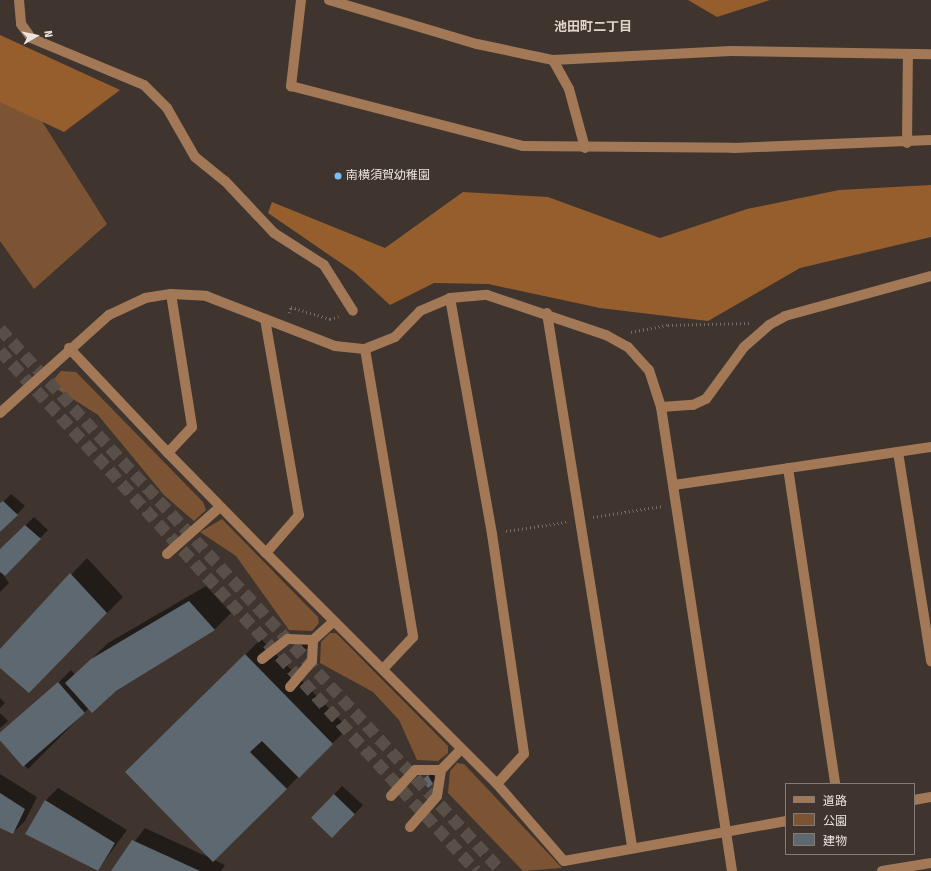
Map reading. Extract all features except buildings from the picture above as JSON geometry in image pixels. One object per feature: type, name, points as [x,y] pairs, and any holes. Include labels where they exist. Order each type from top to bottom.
[{"type":"street","points":[[19,0],[21,24],[32,38],[144,86],[167,108],[195,157],[225,181],[274,233],[324,265],[353,311]]},
{"type":"street","points":[[301,0],[290,86],[524,146],[585,148],[907,143],[931,140]]},
{"type":"street","points":[[329,0],[477,44],[553,60],[731,51],[931,54]]},
{"type":"street","points":[[907,143],[908,54]]},
{"type":"street","points":[[553,60],[569,89],[585,148]]},
{"type":"street","points":[[661,407],[693,405],[706,399],[744,347],[763,330],[785,316],[931,276]]},
{"type":"street","points":[[168,453],[192,427],[171,294]]},
{"type":"street","points":[[0,413],[69,348],[109,314],[145,298],[171,294],[206,296],[335,346],[365,349],[394,336],[420,311],[450,298],[487,295],[547,313],[615,340],[628,347],[649,370],[661,407],[732,871]]},
{"type":"street","points":[[450,298],[492,534],[524,754],[497,784]]},
{"type":"street","points":[[547,313],[632,846]]},
{"type":"street","points":[[265,319],[299,514],[266,553]]},
{"type":"street","points":[[69,348],[220,507],[334,621],[384,668],[461,749],[497,784],[564,861],[632,846],[726,832],[785,821]]},
{"type":"street","points":[[365,349],[413,637],[384,668]]},
{"type":"street","points":[[674,485],[931,447]]},
{"type":"street","points":[[898,452],[931,661]]},
{"type":"street","points":[[788,468],[835,783]]},
{"type":"street","points":[[167,554],[220,507]]},
{"type":"street","points":[[262,659],[288,639],[313,640],[334,621]]},
{"type":"street","points":[[290,687],[312,661],[313,640]]},
{"type":"street","points":[[410,827],[437,796],[441,770],[461,749]]},
{"type":"street","points":[[391,796],[415,770],[441,770]]},
{"type":"street","points":[[915,800],[931,797]]},
{"type":"street","points":[[882,871],[931,863]]},
{"type":"path","points":[[284,326],[291,307],[330,319],[353,311]]},
{"type":"path","points":[[615,340],[628,333],[668,325],[748,321],[763,330]]},
{"type":"green space","points":[[0,85],[26,96],[107,224],[34,289],[0,241]]},
{"type":"green space","points":[[61,371],[76,372],[203,502],[206,510],[194,521],[164,495],[98,415],[54,387],[52,381]]},
{"type":"green space","points":[[222,519],[318,617],[319,623],[312,631],[289,630],[236,556],[200,532]]},
{"type":"green space","points":[[330,633],[336,633],[448,746],[448,753],[438,761],[417,760],[399,720],[373,692],[320,663],[321,642]]},
{"type":"green space","points":[[457,763],[464,764],[562,868],[523,871],[448,793],[450,771]]},
{"type":"shaded area","points":[[688,0],[770,0],[717,17]]},
{"type":"shaded area","points":[[0,35],[120,90],[64,132],[0,102]]},
{"type":"shaded area","points":[[931,185],[931,237],[800,268],[708,321],[600,308],[488,284],[434,283],[390,305],[354,272],[268,213],[272,202],[385,248],[463,192],[548,197],[660,238],[747,209],[839,190]]},
{"type":"tunnel","points":[[0,329],[501,871]]},
{"type":"tunnel","points":[[0,351],[476,871]]},
{"type":"place","name":"南横須賀幼稚園","points":[[338,176]]},
{"type":"district","name":"池田町二丁目","points":[[593,27]]}]
